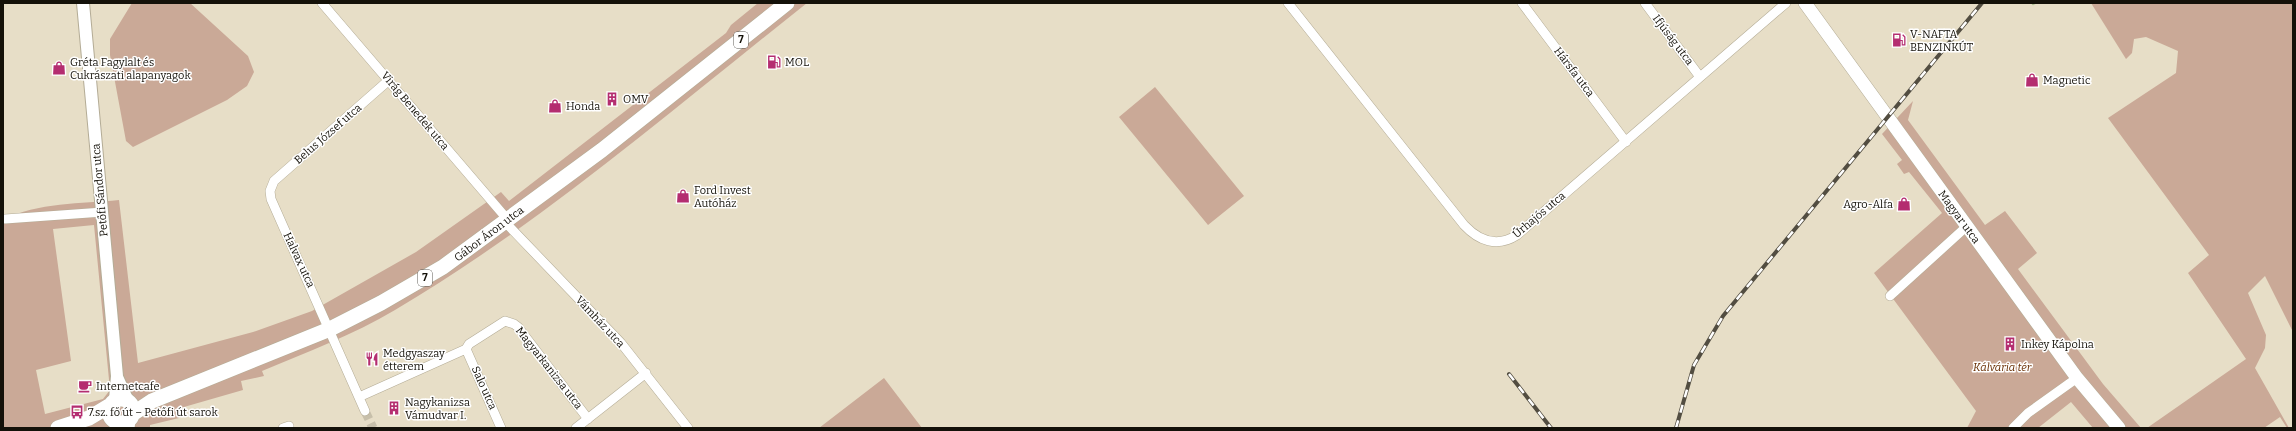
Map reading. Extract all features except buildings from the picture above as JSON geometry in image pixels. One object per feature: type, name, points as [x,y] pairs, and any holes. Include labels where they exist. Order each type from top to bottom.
[{"type":"main road","name":"Gábor Áron utca","points":[[58,428],[89,418],[122,414],[330,329],[381,303],[443,268],[608,145],[787,3]]},
{"type":"main road","name":"Magyar utca","points":[[1805,3],[2077,378],[2119,428]]},
{"type":"street","name":"Petőfi Sándor utca","points":[[82,3],[117,376],[122,414]]},
{"type":"street","name":"Virág Benedek utca","points":[[322,3],[389,80],[506,221]]},
{"type":"street","name":"Űrhajós utca","points":[[1288,3],[1464,225],[1474,236],[1486,241],[1506,241],[1517,235],[1786,3]]},
{"type":"street","name":"Hársfa utca","points":[[1522,3],[1626,142]]},
{"type":"street","name":"Ifjúság utca","points":[[1645,3],[1700,77]]},
{"type":"street","name":"Belus József utca","points":[[270,191],[274,181],[389,80]]},
{"type":"street","name":"Halvax utca","points":[[270,191],[271,199],[330,329],[365,411]]},
{"type":"street","points":[[5,219],[102,212]]},
{"type":"street","name":"Vámház utca","points":[[506,221],[607,328],[646,373],[688,428]]},
{"type":"street","points":[[1890,296],[1966,227]]},
{"type":"street","name":"Magyarkanizsa utca","points":[[359,397],[466,349],[469,344],[505,321],[514,324],[588,419]]},
{"type":"street","name":"Salo utca","points":[[466,349],[502,428]]},
{"type":"street","points":[[576,428],[646,373]]},
{"type":"street","points":[[2013,428],[2028,413],[2077,378]]},
{"type":"green space","points":[[132,3],[190,3],[248,56],[254,72],[247,86],[227,100],[133,147],[126,141],[110,55],[110,39]]},
{"type":"green space","points":[[758,3],[807,3],[657,124],[555,203],[449,276],[379,319],[330,343],[262,371],[264,376],[241,381],[243,390],[177,409],[179,418],[150,425],[150,428],[3,428],[3,220],[16,214],[45,207],[119,200],[138,363],[253,332],[312,311],[416,252],[501,192],[509,201],[726,33],[731,25]],"holes":[[[94,225],[110,390],[103,399],[45,414],[36,370],[71,361],[53,229]]]},
{"type":"green space","points":[[2091,3],[2293,3],[2293,332],[2265,276],[2248,293],[2266,335],[2265,348],[2255,368],[2289,428],[2287,428],[2280,417],[2264,428],[2147,428],[2246,359],[2188,273],[2209,255],[2108,118],[2176,73],[2178,51],[2146,37],[2134,39],[2132,53],[2126,59]]},
{"type":"green space","points":[[1155,87],[1244,196],[1208,225],[1119,117]]},
{"type":"green space","name":"Kálvária tér","points":[[1913,101],[1908,120],[1985,225],[2005,211],[2037,253],[2018,269],[2103,384],[2141,428],[2093,428],[2071,402],[2038,428],[1967,428],[1976,411],[1874,273],[1942,213],[1909,172],[1904,174],[1897,164],[1902,160],[1882,134]]},
{"type":"green space","points":[[884,378],[922,428],[819,428]]},
{"type":"tunnel","points":[[365,411],[373,428]]},
{"type":"railway","points":[[1676,428],[1694,365],[1723,316],[1982,3]]},
{"type":"railway","points":[[1509,374],[1551,428]]},
{"type":"place","name":"V-NAFTA BENZINKÚT","points":[[1899,40]]},
{"type":"place","name":"MOL","points":[[774,62]]},
{"type":"place","name":"Gréta Fagylalt és Cukrászati alapanyagok","points":[[59,68]]},
{"type":"place","name":"Magnetic","points":[[2032,80]]},
{"type":"place","name":"OMV","points":[[612,99]]},
{"type":"place","name":"Honda","points":[[555,106]]},
{"type":"place","name":"Ford Invest Autóház","points":[[683,196]]},
{"type":"place","name":"Agro-Alfa","points":[[1904,204]]},
{"type":"place","name":"Inkey Kápolna","points":[[2010,344]]},
{"type":"place","name":"Medgyaszay étterem","points":[[372,359]]},
{"type":"place","name":"Internetcafe","points":[[85,386]]},
{"type":"place","name":"Nagykanizsa Vámudvar I.","points":[[394,408]]},
{"type":"place","name":"7.sz. fő út – Petőfi út sarok","points":[[77,412]]}]
